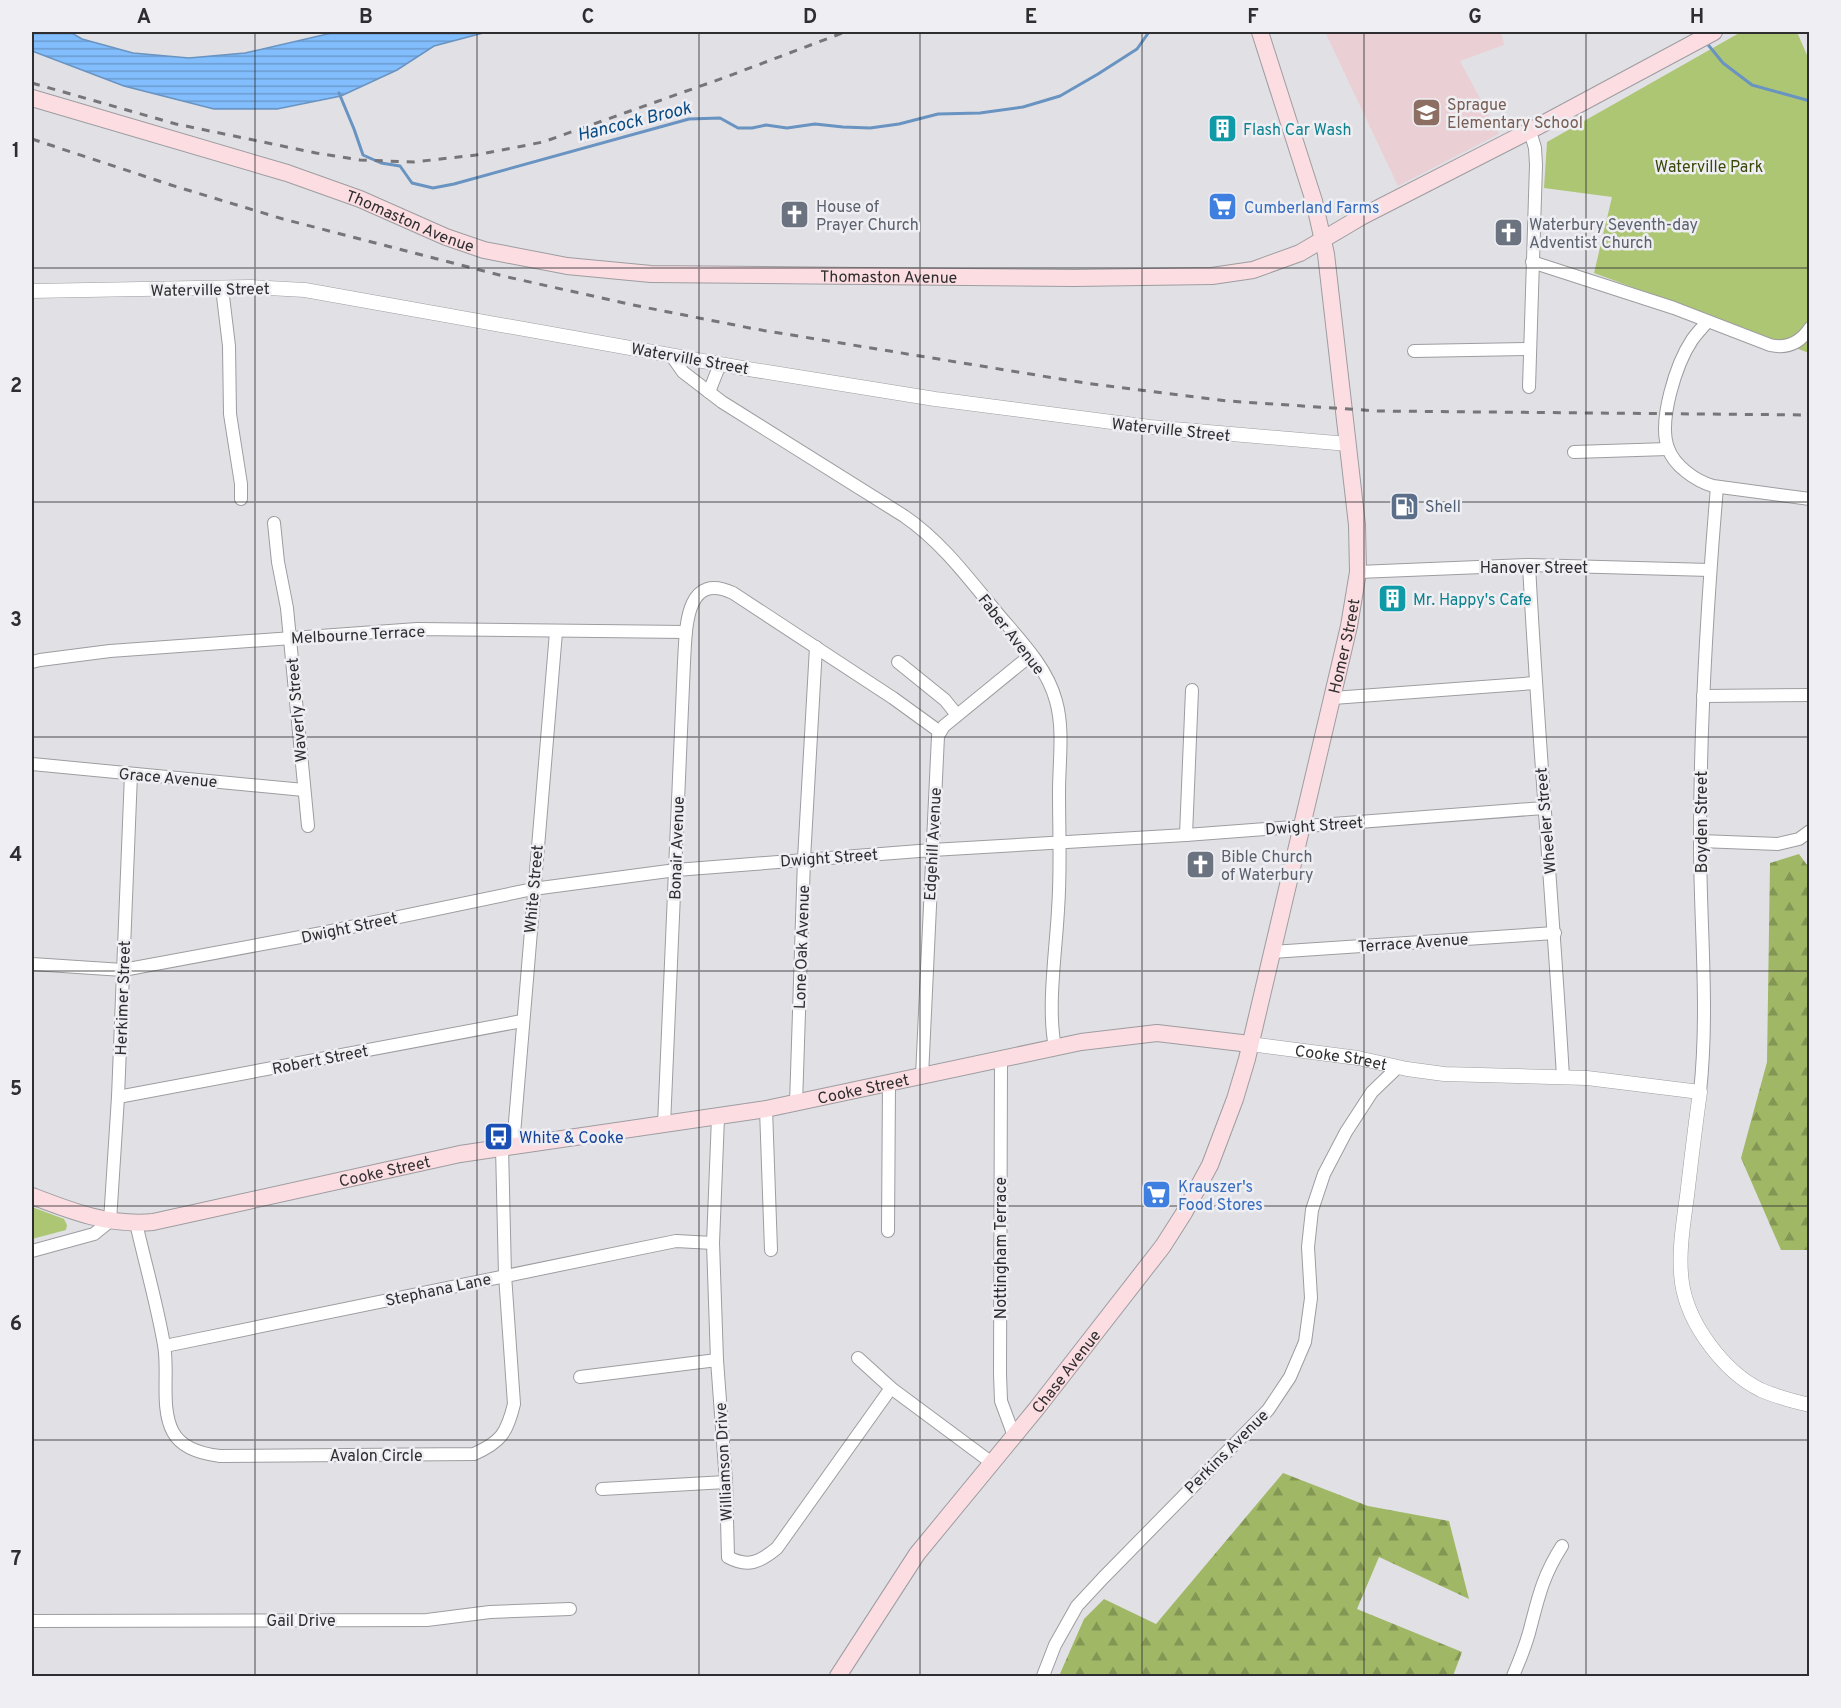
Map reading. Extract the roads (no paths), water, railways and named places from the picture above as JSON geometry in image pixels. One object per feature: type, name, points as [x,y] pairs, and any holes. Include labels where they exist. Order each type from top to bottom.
[{"type":"main road","name":"Homer Street","points":[[1250,1044],[1303,825],[1353,606],[1358,572],[1358,534],[1324,239],[1260,32]]},
{"type":"main road","name":"Thomaston Avenue","points":[[32,98],[295,175],[360,199],[446,237],[484,250],[533,260],[625,273],[1036,278],[1212,276],[1236,274],[1270,265],[1300,253],[1361,217],[1530,131],[1714,32]]},
{"type":"main road","name":"Cooke Street","points":[[32,1196],[81,1214],[110,1221],[136,1223],[175,1218],[438,1158],[796,1104],[1000,1058],[1128,1035],[1156,1033],[1250,1044]]},
{"type":"main road","name":"Chase Avenue","points":[[838,1677],[911,1562],[1137,1282],[1184,1213],[1218,1146],[1241,1079],[1250,1044]]},
{"type":"street","points":[[1528,387],[1536,165],[1535,148],[1530,131]]},
{"type":"street","points":[[1532,262],[1674,308],[1778,347],[1796,343],[1809,328]]},
{"type":"street","points":[[222,288],[230,357],[230,414],[241,484],[241,499]]},
{"type":"street","name":"Waterville Street","points":[[32,291],[276,288],[326,293],[720,364],[935,399],[1140,426],[1348,444]]},
{"type":"street","points":[[1707,322],[1690,342],[1673,386],[1665,424],[1668,449],[1683,468],[1703,482],[1717,487],[1809,499]]},
{"type":"street","points":[[1414,351],[1529,350]]},
{"type":"street","name":"Faber Avenue","points":[[671,355],[683,372],[709,392],[770,434],[903,516],[927,534],[949,555],[1031,655],[1051,685],[1059,712],[1060,843],[1053,1010],[1055,1047]]},
{"type":"street","points":[[709,392],[720,364]]},
{"type":"street","points":[[1574,452],[1668,449]]},
{"type":"street","name":"Boyden Street","points":[[1717,487],[1703,696],[1700,841],[1705,1041],[1683,1221],[1682,1285],[1699,1329],[1717,1354],[1739,1376],[1761,1390],[1786,1400],[1809,1405]]},
{"type":"street","name":"Waverly Street","points":[[274,523],[290,638],[308,826]]},
{"type":"street","name":"Hanover Street","points":[[1358,572],[1529,565],[1710,570]]},
{"type":"street","name":"Wheeler Street","points":[[1529,565],[1535,683],[1555,933],[1563,1077]]},
{"type":"street","name":"Bonair Avenue","points":[[664,1125],[688,615],[697,596],[705,590],[716,588],[728,591],[816,647]]},
{"type":"street","name":"Melbourne Terrace","points":[[32,662],[110,651],[417,629],[686,632]]},
{"type":"street","name":"White Street","points":[[508,1146],[522,1021],[556,632]]},
{"type":"street","points":[[816,647],[940,732],[957,715],[1031,655]]},
{"type":"street","name":"Lone Oak Avenue","points":[[796,1104],[804,859],[816,647]]},
{"type":"street","points":[[898,662],[945,700],[957,715]]},
{"type":"street","points":[[1332,698],[1535,683]]},
{"type":"street","points":[[1186,835],[1192,690]]},
{"type":"street","points":[[1703,696],[1809,695]]},
{"type":"street","name":"Edgehill Avenue","points":[[922,1076],[937,743],[940,732]]},
{"type":"street","name":"Grace Avenue","points":[[32,764],[304,790]]},
{"type":"street","name":"Herkimer Street","points":[[110,1221],[118,1097],[131,774]]},
{"type":"street","name":"Dwight Street","points":[[32,964],[123,970],[322,933],[533,889],[676,870],[804,859],[1186,835],[1544,808]]},
{"type":"street","points":[[1700,841],[1778,844],[1799,839],[1809,831]]},
{"type":"street","name":"Terrace Avenue","points":[[1272,952],[1555,933]]},
{"type":"street","name":"Robert Street","points":[[118,1097],[522,1021]]},
{"type":"street","name":"Cooke Street","points":[[1250,1044],[1358,1058],[1398,1067],[1456,1075],[1563,1077],[1700,1092]]},
{"type":"street","name":"Nottingham Terrace","points":[[1000,1058],[1000,1374],[1001,1401],[1014,1436]]},
{"type":"street","name":"Perkins Avenue","points":[[1044,1677],[1055,1646],[1077,1606],[1268,1410],[1290,1377],[1305,1341],[1311,1298],[1308,1247],[1312,1210],[1324,1174],[1346,1132],[1372,1092],[1398,1067]]},
{"type":"street","points":[[888,1231],[889,1083]]},
{"type":"street","points":[[766,1109],[771,1250]]},
{"type":"street","name":"Williamson Drive","points":[[718,1117],[713,1243],[728,1557],[741,1563],[763,1560],[777,1548],[891,1388]]},
{"type":"street","name":"Avalon Circle","points":[[136,1223],[165,1346],[168,1418],[173,1434],[185,1444],[201,1453],[220,1456],[474,1454],[491,1447],[503,1435],[514,1404],[505,1275],[508,1146]]},
{"type":"street","points":[[32,1251],[94,1234],[110,1221]]},
{"type":"street","name":"Stephana Lane","points":[[165,1346],[676,1241],[713,1243]]},
{"type":"street","points":[[858,1358],[891,1388],[992,1462]]},
{"type":"street","points":[[580,1377],[717,1360]]},
{"type":"street","points":[[602,1489],[726,1482]]},
{"type":"street","points":[[1514,1677],[1529,1634],[1539,1591],[1546,1572],[1562,1546]]},
{"type":"street","name":"Gail Drive","points":[[32,1621],[427,1620],[490,1612],[570,1608]]},
{"type":"water","points":[[32,32],[70,32],[82,39],[133,53],[189,58],[245,53],[336,32],[487,32],[434,46],[397,70],[341,96],[277,109],[214,109],[124,86],[32,51]]},
{"type":"waterway","name":"Hancock Brook","points":[[339,93],[363,155],[381,163],[400,166],[412,183],[433,188],[689,119],[720,118],[738,128],[766,125],[787,128],[815,124],[870,128],[899,124],[938,114],[980,113],[1023,107],[1060,96],[1098,74],[1137,49],[1149,32]]},
{"type":"waterway","name":"Hancock Brook","points":[[1705,41],[1723,63],[1752,85],[1810,101]]},
{"type":"railway","points":[[32,83],[176,124],[316,153],[360,160],[414,162],[476,155],[543,142],[845,32]]},
{"type":"railway","points":[[32,139],[283,219],[503,276],[755,329],[1085,383],[1228,401],[1378,411],[1810,415]]},
{"type":"place","name":"Sprague Elementary School","points":[[1426,113]]},
{"type":"place","name":"Flash Car Wash","points":[[1222,129]]},
{"type":"place","name":"Cumberland Farms","points":[[1223,207]]},
{"type":"place","name":"House of Prayer Church","points":[[795,215]]},
{"type":"place","name":"Waterbury Seventh-day Adventist Church","points":[[1508,233]]},
{"type":"place","name":"Shell","points":[[1404,506]]},
{"type":"place","name":"Mr. Happy's Cafe","points":[[1392,599]]},
{"type":"place","name":"Bible Church of Waterbury","points":[[1200,865]]},
{"type":"place","name":"White & Cooke","points":[[498,1137]]},
{"type":"place","name":"Krauszer's Food Stores","points":[[1157,1195]]},
{"type":"park label","name":"Waterville Park","points":[[1709,166]]}]
